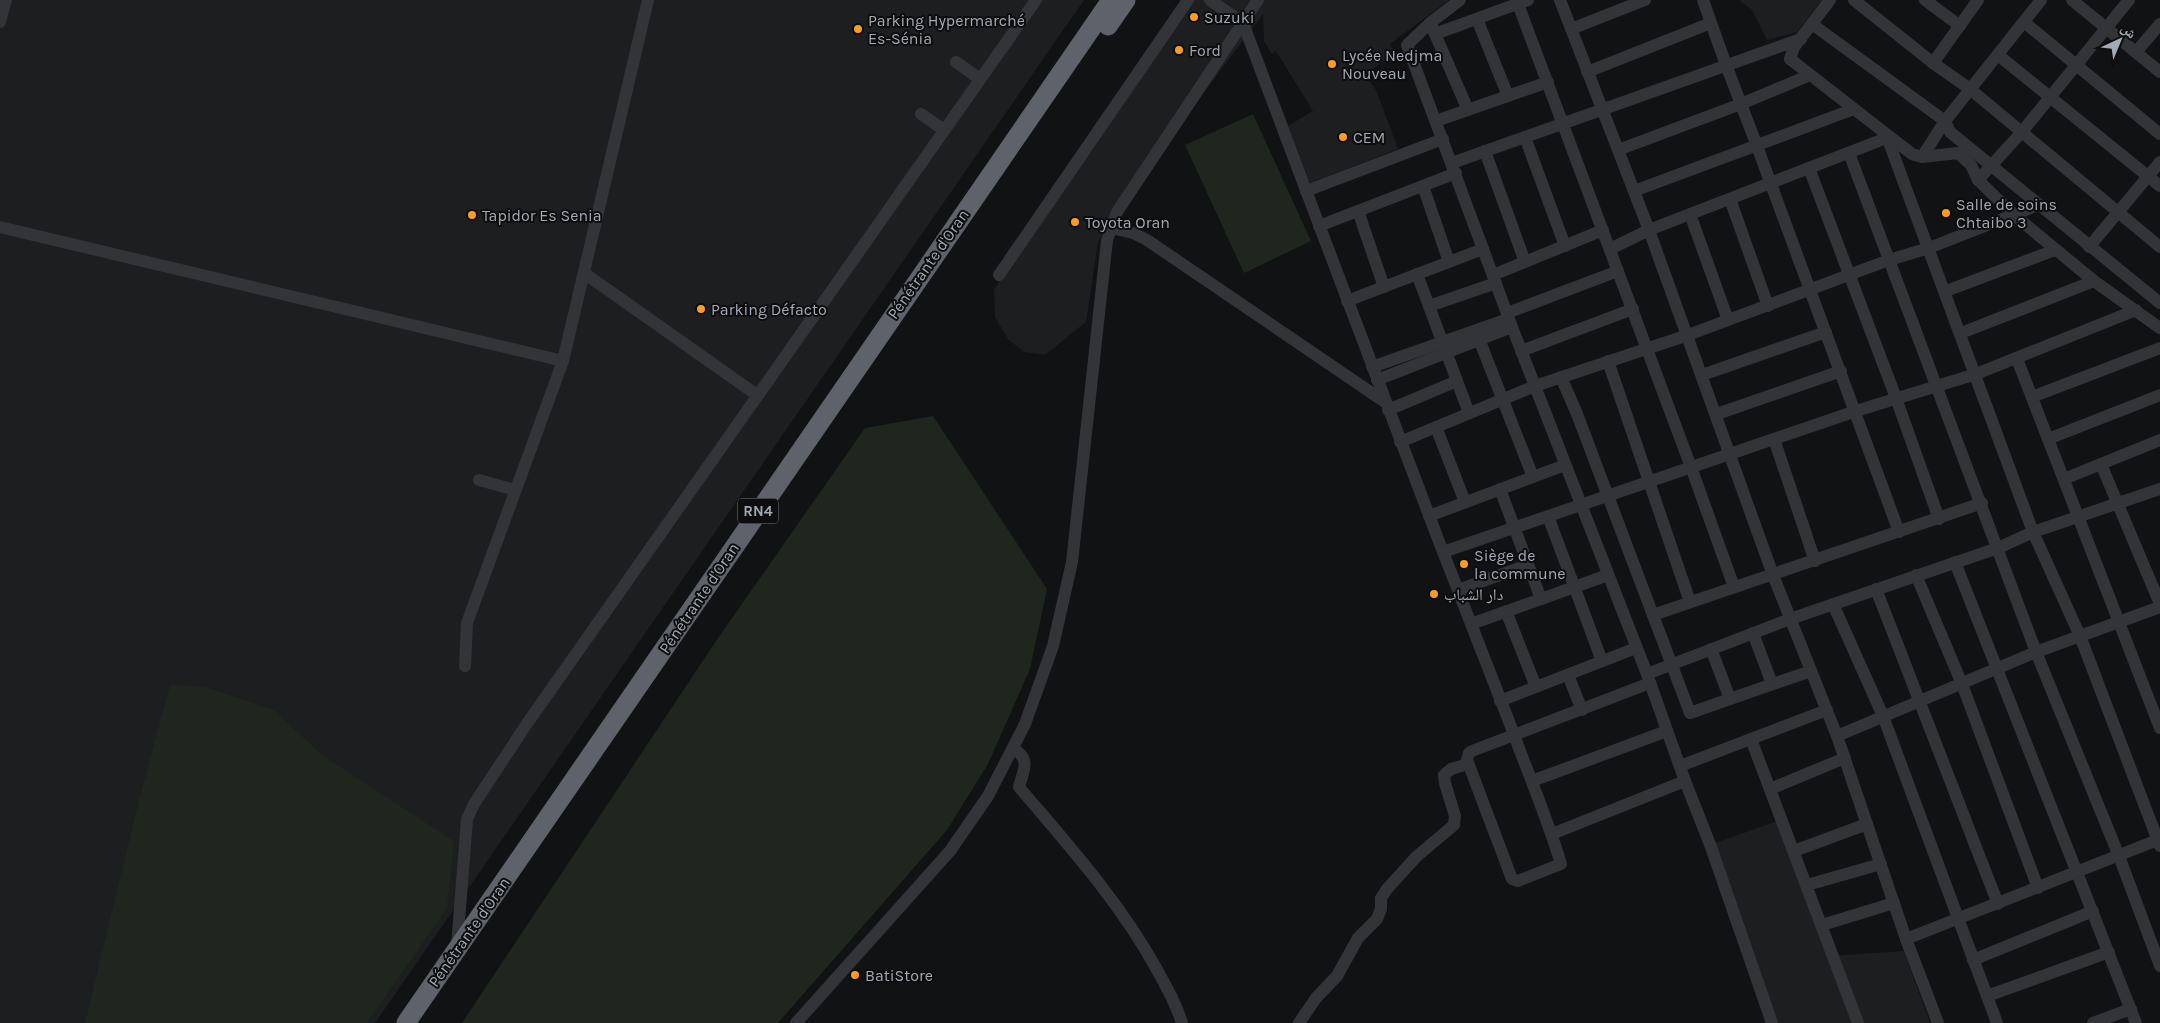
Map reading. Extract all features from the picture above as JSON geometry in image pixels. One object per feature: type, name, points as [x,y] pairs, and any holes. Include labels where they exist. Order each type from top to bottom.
[{"type":"highway","name":"Pénétrante d'Oran","points":[[406,1023],[602,742],[720,566],[1111,0]]},
{"type":"highway","name":"Pénétrante d'Oran","points":[[421,1023],[1126,0]]},
{"type":"street","points":[[0,22],[6,0]]},
{"type":"street","points":[[465,666],[467,623],[563,361],[648,0]]},
{"type":"street","points":[[457,948],[467,820],[474,804],[526,725],[1036,0]]},
{"type":"street","points":[[999,274],[1020,246],[1097,129],[1188,0]]},
{"type":"street","points":[[1210,0],[1243,23],[1400,442],[1458,590],[1500,701],[1514,736],[1532,781],[1552,834],[1561,864],[1518,882],[1512,879],[1468,764],[1467,756],[1472,751],[1514,736],[1582,710],[1648,679],[1672,664],[1753,633],[1998,548],[2033,532],[2078,516],[2160,489]]},
{"type":"street","points":[[796,1023],[950,852],[988,796],[1025,724],[1053,646],[1072,562],[1106,250],[1111,228],[1117,212],[1258,0]]},
{"type":"street","points":[[1460,0],[1433,29],[1407,45],[1509,320],[1608,574],[1711,847],[1772,1023]]},
{"type":"street","points":[[1560,0],[1688,335],[1773,575],[1837,736],[1906,939],[1938,1023]]},
{"type":"street","points":[[1571,29],[1645,0]]},
{"type":"street","points":[[1703,0],[1900,532]]},
{"type":"street","points":[[1830,0],[1794,47],[1790,59],[1912,154],[1922,157],[1958,153],[1971,165],[1978,180],[2014,215],[2094,281],[2160,328]]},
{"type":"street","points":[[1854,0],[1970,89],[2160,247]]},
{"type":"street","points":[[1925,0],[1960,26]]},
{"type":"street","points":[[1934,63],[1978,0]]},
{"type":"street","points":[[1922,157],[1945,121],[2041,0]]},
{"type":"street","points":[[2072,0],[2160,72]]},
{"type":"street","points":[[1978,180],[2021,133],[2129,0]]},
{"type":"street","points":[[1433,29],[1477,19],[1523,2],[1548,82],[1734,587]]},
{"type":"street","points":[[1477,19],[1508,96]]},
{"type":"street","points":[[2024,22],[2160,134]]},
{"type":"street","points":[[1588,72],[1711,23]]},
{"type":"street","points":[[1812,24],[1945,121],[1950,132],[2160,303]]},
{"type":"street","points":[[2136,52],[2160,24]]},
{"type":"street","points":[[1433,29],[1468,110]]},
{"type":"street","points":[[1319,226],[1423,186],[1485,151],[1800,39]]},
{"type":"street","points":[[1998,56],[2160,186]]},
{"type":"street","points":[[956,62],[980,79]]},
{"type":"street","points":[[1618,150],[1741,104],[1810,75]]},
{"type":"street","points":[[1436,121],[1548,82]]},
{"type":"street","points":[[1634,192],[1854,109]]},
{"type":"street","points":[[921,114],[944,130]]},
{"type":"street","points":[[1525,137],[1565,246]]},
{"type":"street","points":[[1610,249],[1649,230],[1888,137]]},
{"type":"street","points":[[1888,137],[2033,532],[2080,636],[2159,842],[1906,939]]},
{"type":"street","points":[[1306,191],[1443,139]]},
{"type":"street","points":[[1485,151],[1525,262]]},
{"type":"street","points":[[1849,152],[1936,386],[1982,503],[2036,652],[2119,856],[2160,966]]},
{"type":"street","points":[[2090,247],[2160,162]]},
{"type":"street","points":[[1809,168],[1939,518]]},
{"type":"street","points":[[1423,186],[1449,262]]},
{"type":"street","points":[[1730,199],[1768,306]]},
{"type":"street","points":[[1400,442],[1535,386],[1688,335],[1890,260],[1929,248],[2038,205]]},
{"type":"street","points":[[1358,211],[1384,287]]},
{"type":"street","points":[[1690,214],[1728,320]]},
{"type":"street","points":[[0,227],[563,361]]},
{"type":"street","points":[[1111,228],[1133,233],[1148,240],[1387,406]]},
{"type":"street","points":[[1429,306],[1494,279],[1525,262],[1603,230]]},
{"type":"street","points":[[1347,301],[1483,249]]},
{"type":"street","points":[[1946,291],[2055,250]]},
{"type":"street","points":[[1377,380],[1444,347],[1618,271]]},
{"type":"street","points":[[584,273],[757,396]]},
{"type":"street","points":[[1417,274],[1469,413]]},
{"type":"street","points":[[1961,333],[2094,281]]},
{"type":"street","points":[[1521,351],[1632,309]]},
{"type":"street","points":[[1443,552],[1856,411],[1976,374],[2136,310]]},
{"type":"street","points":[[1372,367],[1479,339],[1509,320]]},
{"type":"street","points":[[1702,375],[1826,332]]},
{"type":"street","points":[[1479,339],[1533,477]]},
{"type":"street","points":[[2032,397],[2160,348]]},
{"type":"street","points":[[2017,359],[2160,728]]},
{"type":"street","points":[[1608,361],[1690,602]]},
{"type":"street","points":[[1717,414],[1841,371]]},
{"type":"street","points":[[1561,377],[1577,414],[1690,713],[1811,671]]},
{"type":"street","points":[[1387,406],[1457,381]]},
{"type":"street","points":[[2048,439],[2160,395]]},
{"type":"street","points":[[1436,427],[1464,502]]},
{"type":"street","points":[[1774,439],[1815,561]]},
{"type":"street","points":[[2064,479],[2160,440]]},
{"type":"street","points":[[1837,736],[2036,652],[2160,606],[2101,464]]},
{"type":"street","points":[[1429,516],[1565,465]]},
{"type":"street","points":[[480,480],[516,490]]},
{"type":"street","points":[[1500,489],[1541,599]]},
{"type":"street","points":[[1653,615],[1982,503]]},
{"type":"street","points":[[1548,516],[1602,661]]},
{"type":"street","points":[[1955,562],[2136,1023]]},
{"type":"street","points":[[1458,590],[1528,565]]},
{"type":"street","points":[[1471,624],[1608,574]]},
{"type":"street","points":[[1916,575],[1962,684],[2038,888]]},
{"type":"street","points":[[1876,589],[1998,904]]},
{"type":"street","points":[[1833,604],[1883,716],[1997,1023]]},
{"type":"street","points":[[1506,612],[1536,687]]},
{"type":"street","points":[[1753,633],[1772,684]]},
{"type":"street","points":[[1500,701],[1636,648]]},
{"type":"street","points":[[1711,649],[1730,699]]},
{"type":"street","points":[[1568,674],[1582,710]]},
{"type":"street","points":[[1680,766],[1827,710]]},
{"type":"street","points":[[1532,781],[1667,731]]},
{"type":"street","points":[[1751,738],[1858,1023]]},
{"type":"street","points":[[1013,748],[1022,754],[1026,764],[1019,786],[1101,883],[1142,942],[1178,1008],[1182,1023]]},
{"type":"street","points":[[1770,789],[1845,758]]},
{"type":"street","points":[[1299,1023],[1310,1005],[1337,976],[1358,938],[1377,920],[1381,909],[1381,898],[1387,889],[1416,857],[1454,825],[1455,816],[1444,775],[1448,770],[1468,764]]},
{"type":"street","points":[[1552,834],[1686,781]]},
{"type":"street","points":[[1794,851],[1867,824]]},
{"type":"street","points":[[1807,886],[1881,864]]},
{"type":"street","points":[[1822,925],[1894,903]]},
{"type":"street","points":[[1973,960],[2093,912]]},
{"type":"street","points":[[1987,996],[2109,952]]},
{"type":"street","points":[[2093,1023],[2131,1009]]},
{"type":"shaded area","points":[[0,0],[1084,0],[375,1023],[0,1023]]},
{"type":"shaded area","points":[[1186,0],[1449,0],[1390,44],[1395,54],[1364,74],[1376,90],[1398,149],[1310,183],[1288,126],[1313,111],[1276,51],[1272,54],[1264,41],[1263,14],[1111,216],[1098,243],[1086,322],[1045,355],[1024,352],[1008,339],[995,317],[994,290]]},
{"type":"shaded area","points":[[1739,0],[1822,0],[1797,32],[1767,40],[1752,10]]},
{"type":"shaded area","points":[[1253,114],[1311,241],[1244,273],[1185,145]]},
{"type":"shaded area","points":[[933,416],[1047,589],[1030,669],[988,764],[947,830],[778,1023],[462,1023],[718,638],[865,428]]},
{"type":"shaded area","points":[[170,685],[205,687],[274,710],[323,756],[454,841],[447,908],[367,1023],[85,1023],[139,800]]},
{"type":"shaded area","points":[[1777,821],[1829,956],[1904,951],[1930,1023],[1767,1023],[1707,846]]},
{"type":"place","name":"Suzuki","points":[[1194,17]]},
{"type":"place","name":"Parking Hypermarché Es-Sénia","points":[[858,29]]},
{"type":"place","name":"Ford","points":[[1179,50]]},
{"type":"place","name":"Lycée Nedjma Nouveau","points":[[1332,64]]},
{"type":"place","name":"CEM","points":[[1343,137]]},
{"type":"place","name":"Salle de soins Chtaibo 3","points":[[1946,213]]},
{"type":"place","name":"Tapidor Es Senia","points":[[472,215]]},
{"type":"place","name":"Toyota Oran","points":[[1075,222]]},
{"type":"place","name":"Parking Défacto","points":[[701,309]]},
{"type":"place","name":"Siège de la commune","points":[[1464,564]]},
{"type":"place","name":"دار الشباب","points":[[1434,594]]},
{"type":"place","name":"BatiStore","points":[[855,975]]}]
